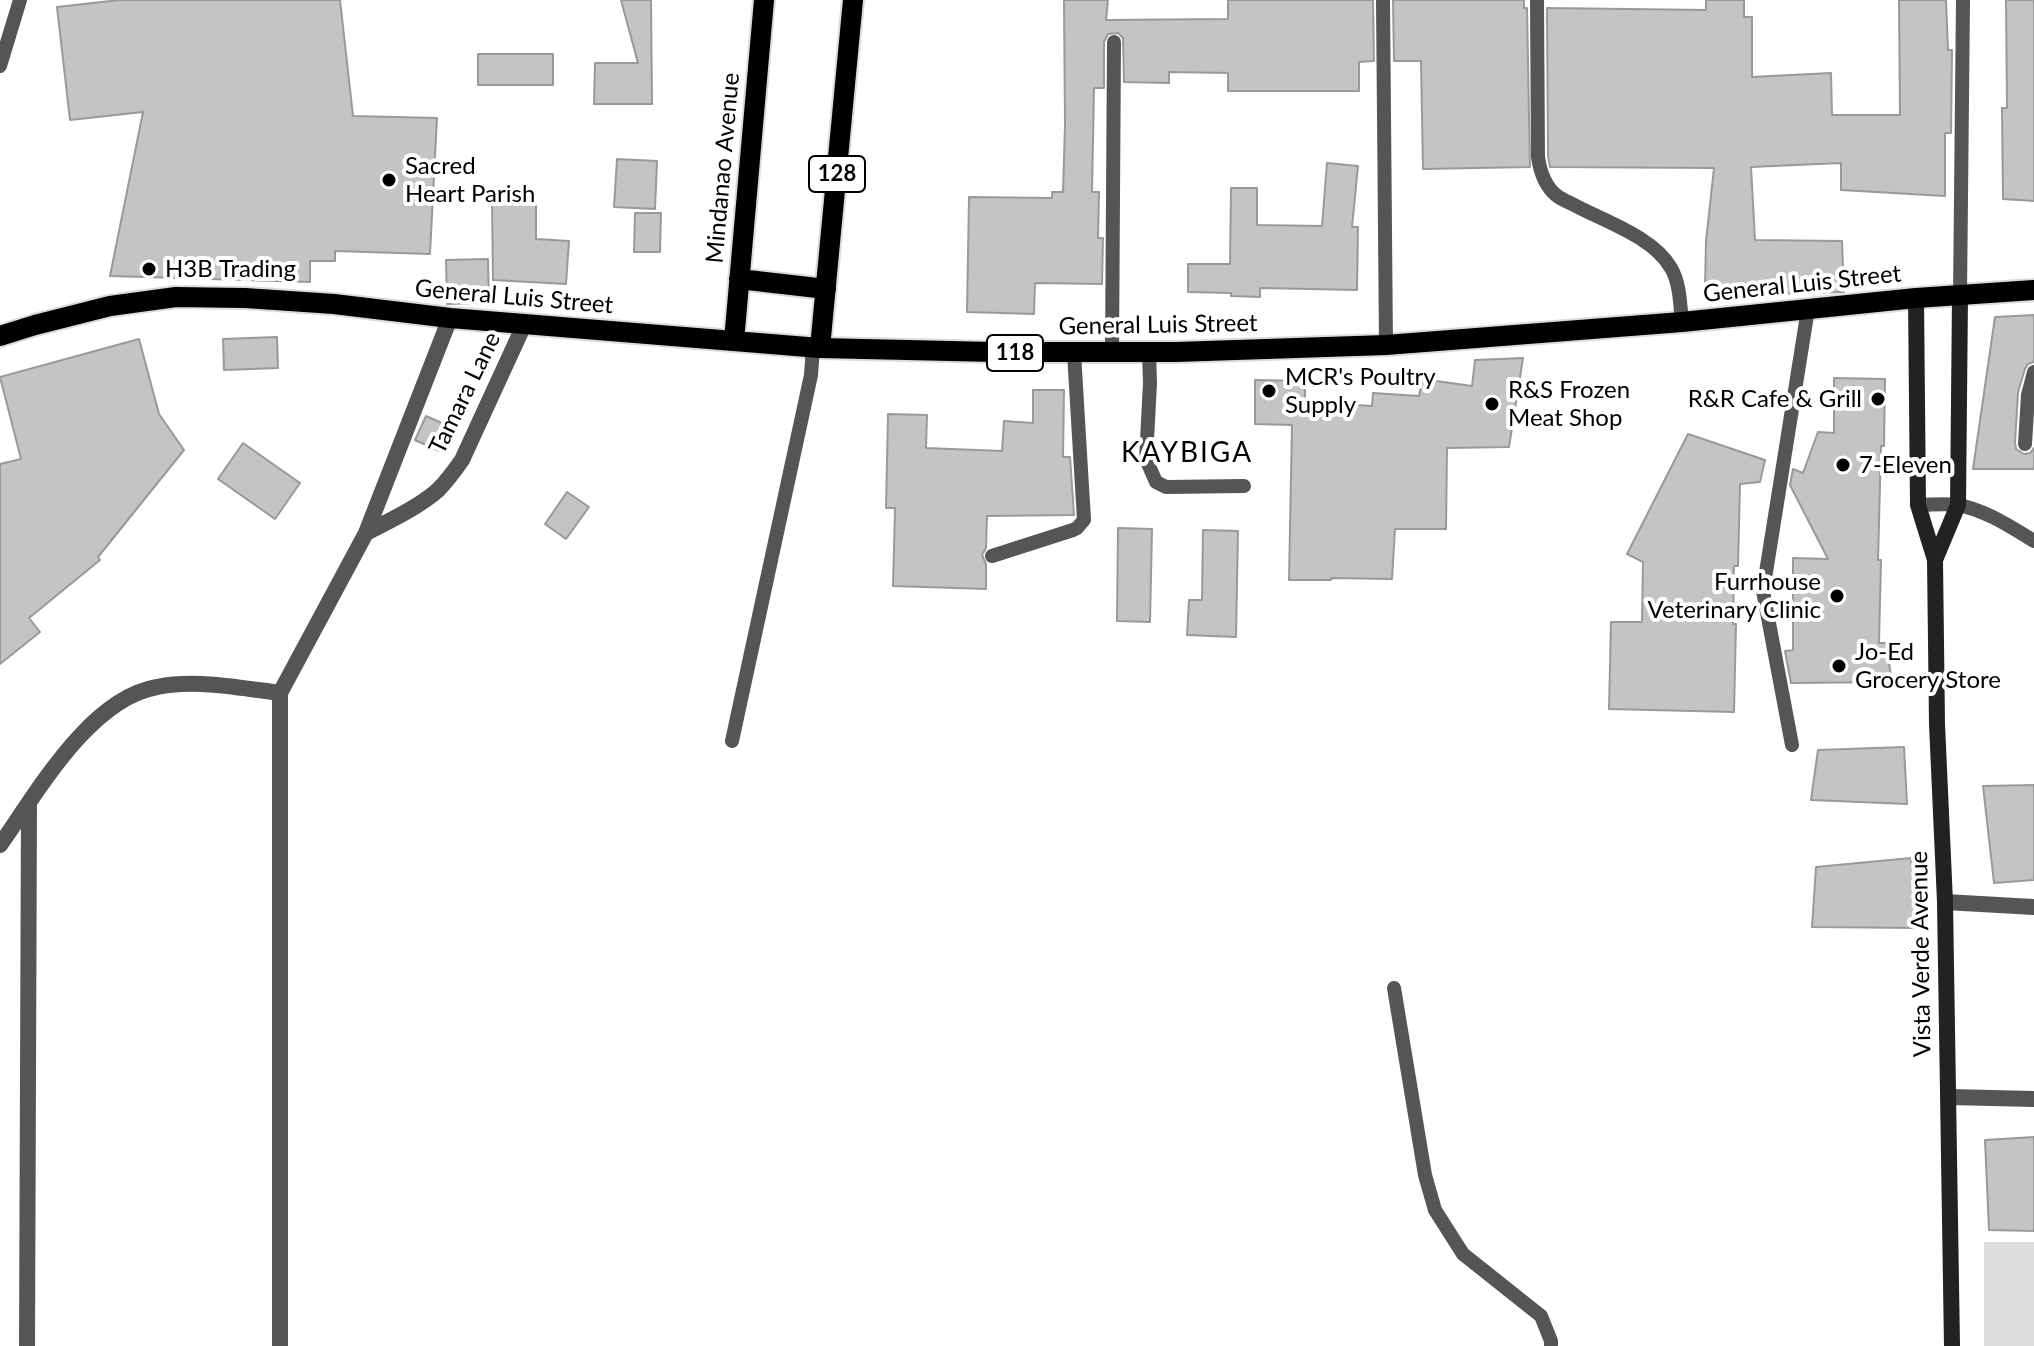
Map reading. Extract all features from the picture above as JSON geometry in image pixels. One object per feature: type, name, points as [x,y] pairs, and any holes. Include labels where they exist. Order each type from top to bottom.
[{"type":"main road","name":"Mindanao Avenue","points":[[734,341],[764,0]]},
{"type":"main road","name":"128","points":[[817,347],[826,289],[853,0]]},
{"type":"main road","points":[[739,279],[826,289]]},
{"type":"main road","name":"General Luis Street","points":[[0,336],[110,306],[176,297],[334,304],[524,325],[817,347],[1149,352],[1386,345],[2034,290]]},
{"type":"street","name":"Vista Verde Avenue","points":[[1935,560],[1958,505],[1960,296]]},
{"type":"street","name":"Vista Verde Avenue","points":[[1916,298],[1918,505],[1935,560],[1937,724],[1945,902],[1952,1346]]},
{"type":"street","name":"Tamara Lane","points":[[280,693],[366,533],[450,318]]},
{"type":"street","name":"Tamara Lane","points":[[366,533],[437,491],[449,478],[462,460],[524,325]]},
{"type":"street","points":[[0,845],[70,745],[124,699],[156,687],[195,685],[280,693],[280,1346]]},
{"type":"street","points":[[27,1346],[29,803]]},
{"type":"street","points":[[1945,902],[2034,907]]},
{"type":"street","points":[[1949,1097],[2034,1099]]},
{"type":"lane","points":[[0,66],[20,0]]},
{"type":"lane","points":[[1383,0],[1386,345]]},
{"type":"lane","points":[[1537,0],[1539,170],[1556,195],[1633,235],[1660,253],[1672,269],[1682,322]]},
{"type":"lane","points":[[1960,296],[1963,0]]},
{"type":"lane","points":[[1112,352],[1114,42]]},
{"type":"lane","points":[[1792,745],[1763,591],[1808,309]]},
{"type":"lane","points":[[732,741],[817,347]]},
{"type":"lane","points":[[1149,352],[1146,459],[1156,482],[1166,487],[1244,486]]},
{"type":"lane","points":[[992,556],[1073,530],[1084,520],[1074,353]]},
{"type":"lane","points":[[2025,444],[2028,395],[2034,372]]},
{"type":"lane","points":[[1918,505],[1958,505],[2009,525],[2034,541]]},
{"type":"lane","points":[[1394,988],[1425,1175],[1435,1210],[1463,1254],[1541,1316],[1551,1346]]},
{"type":"shaded area","points":[[1984,1242],[2034,1242],[2034,1346],[1984,1346]]},
{"type":"building","points":[[119,0],[340,0],[353,116],[437,118],[430,254],[335,251],[335,261],[310,261],[310,282],[110,276],[143,112],[70,120],[57,7]]},
{"type":"building","points":[[621,0],[651,0],[652,104],[594,104],[595,63],[638,63]]},
{"type":"building","points":[[1064,0],[1108,0],[1106,20],[1228,19],[1228,0],[1373,0],[1374,61],[1359,62],[1359,91],[1228,91],[1228,73],[1169,72],[1169,83],[1124,82],[1123,38],[1118,33],[1108,34],[1104,42],[1104,88],[1094,88],[1092,192],[1099,192],[1098,238],[1103,238],[1102,284],[1035,283],[1034,314],[967,312],[969,197],[1052,198],[1052,192],[1063,192]]},
{"type":"building","points":[[1393,0],[1524,0],[1524,8],[1527,8],[1530,167],[1423,169],[1421,61],[1394,61]]},
{"type":"building","points":[[1706,0],[1744,0],[1744,17],[1752,17],[1752,77],[1831,73],[1832,115],[1900,115],[1899,0],[1946,0],[1948,50],[1952,50],[1951,133],[1945,133],[1945,196],[1841,190],[1841,163],[1751,167],[1755,240],[1842,241],[1844,292],[1774,294],[1773,286],[1705,287],[1706,241],[1714,168],[1550,167],[1547,8],[1706,10]]},
{"type":"building","points":[[2006,0],[2034,0],[2034,201],[2003,199],[2002,108],[2007,108]]},
{"type":"building","points":[[478,54],[553,54],[553,85],[478,85]]},
{"type":"building","points":[[617,159],[657,161],[655,209],[614,207]]},
{"type":"building","points":[[1327,163],[1358,166],[1352,227],[1358,227],[1357,290],[1260,288],[1260,297],[1188,292],[1188,264],[1230,264],[1231,188],[1257,188],[1257,225],[1322,226]]},
{"type":"building","points":[[536,198],[536,239],[569,241],[566,284],[493,280],[492,199]]},
{"type":"building","points":[[635,213],[661,213],[660,252],[634,252]]},
{"type":"building","points":[[488,259],[489,303],[447,304],[446,260]]},
{"type":"building","points":[[2034,315],[2034,362],[2025,369],[2018,392],[2015,443],[2016,449],[2024,454],[2034,448],[2034,469],[1973,469],[1995,317]]},
{"type":"building","points":[[277,337],[278,368],[224,370],[223,339]]},
{"type":"building","points":[[139,339],[159,414],[184,450],[98,557],[100,560],[29,618],[40,632],[0,664],[0,464],[21,459],[0,377]]},
{"type":"building","points":[[1523,358],[1509,447],[1447,448],[1446,529],[1395,529],[1392,579],[1289,580],[1292,425],[1255,424],[1255,380],[1305,381],[1305,402],[1372,406],[1373,393],[1419,396],[1422,379],[1472,386],[1475,360]]},
{"type":"building","points":[[1834,378],[1885,379],[1878,560],[1881,560],[1879,643],[1886,643],[1892,682],[1791,683],[1785,651],[1793,650],[1793,558],[1828,559],[1790,485],[1793,469],[1803,473],[1818,432],[1834,433]]},
{"type":"building","points":[[1033,390],[1064,390],[1063,457],[1070,457],[1074,515],[987,516],[986,548],[982,555],[986,564],[986,589],[893,586],[895,508],[886,508],[888,414],[927,415],[926,448],[1002,451],[1004,421],[1033,423]]},
{"type":"building","points":[[426,416],[451,427],[439,451],[415,440]]},
{"type":"building","points":[[1688,434],[1765,460],[1760,482],[1740,484],[1738,566],[1734,566],[1734,712],[1609,709],[1611,622],[1642,622],[1643,562],[1627,554]]},
{"type":"building","points":[[243,443],[300,483],[275,519],[218,479]]},
{"type":"building","points":[[567,492],[589,507],[566,539],[545,524]]},
{"type":"building","points":[[1118,528],[1152,529],[1150,622],[1117,621]]},
{"type":"building","points":[[1203,530],[1238,531],[1236,637],[1187,635],[1189,600],[1202,600]]},
{"type":"building","points":[[1904,747],[1907,804],[1811,800],[1818,750]]},
{"type":"building","points":[[2034,785],[2034,880],[1994,883],[1983,786]]},
{"type":"building","points":[[1911,858],[1918,928],[1812,927],[1816,867]]},
{"type":"building","points":[[2034,1137],[2034,1231],[1989,1230],[1985,1140]]},
{"type":"place","name":"Sacred Heart Parish","points":[[389,180]]},
{"type":"place","name":"H3B Trading","points":[[149,269]]},
{"type":"place","name":"MCR's Poultry Supply","points":[[1269,391]]},
{"type":"place","name":"R&R Cafe & Grill","points":[[1878,399]]},
{"type":"place","name":"R&S Frozen Meat Shop","points":[[1492,404]]},
{"type":"place","name":"7-Eleven","points":[[1843,465]]},
{"type":"place","name":"Furrhouse Veterinary Clinic","points":[[1837,596]]},
{"type":"place","name":"Jo-Ed Grocery Store","points":[[1839,666]]},
{"type":"district","name":"KAYBIGA","points":[[1187,453]]}]
